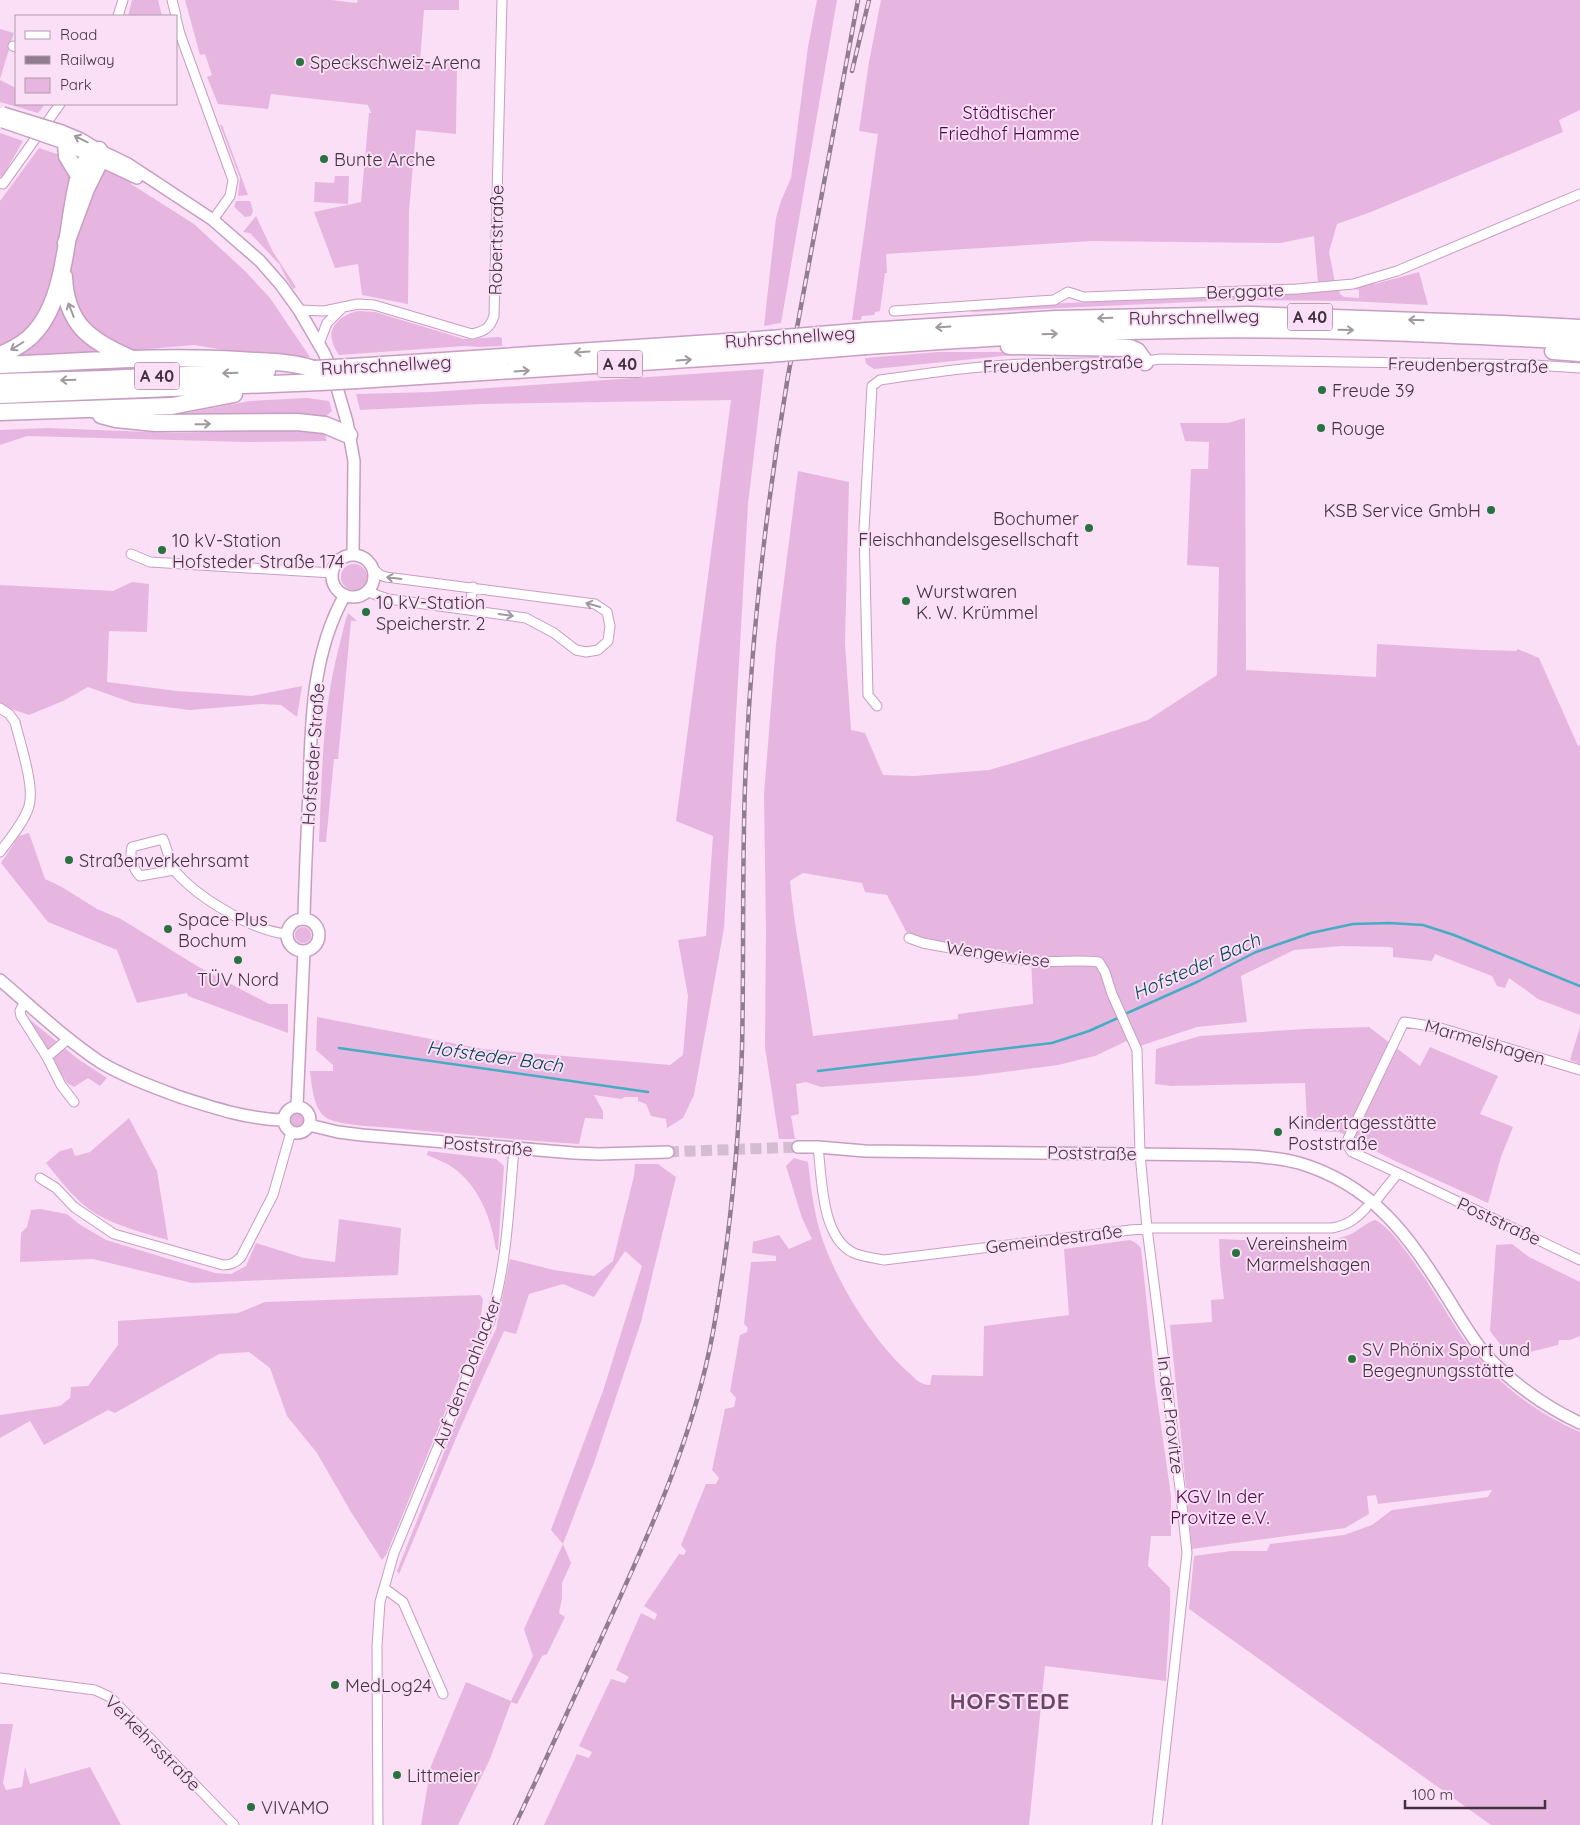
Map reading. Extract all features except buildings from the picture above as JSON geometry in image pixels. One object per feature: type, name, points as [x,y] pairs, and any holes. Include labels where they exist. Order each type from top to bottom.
[{"type":"highway","points":[[62,139],[67,156],[78,176]]},
{"type":"highway","points":[[0,355],[22,343],[44,322],[56,292],[64,261],[78,176],[82,165],[97,155]]},
{"type":"highway","points":[[66,243],[97,155]]},
{"type":"highway","points":[[64,261],[65,291],[74,319],[85,333],[96,342],[134,360]]},
{"type":"highway","name":"Ruhrschnellweg","points":[[0,395],[313,378],[769,346],[866,339],[1056,320],[1250,315],[1580,328]]},
{"type":"highway","name":"A 40","points":[[1465,322],[1580,319]]},
{"type":"highway","name":"Ruhrschnellweg","points":[[866,339],[914,343],[1020,336],[1172,330],[1347,330],[1580,342]]},
{"type":"highway","points":[[1478,336],[1544,350],[1580,353]]},
{"type":"highway","points":[[914,343],[1130,348],[1137,351],[1144,362]]},
{"type":"highway","points":[[0,365],[214,359],[294,363],[313,378]]},
{"type":"highway","points":[[0,412],[172,406],[313,378]]},
{"type":"highway","name":"Ruhrschnellweg","points":[[0,382],[106,379],[313,378]]},
{"type":"highway","points":[[66,410],[116,419],[155,423],[298,422],[325,425],[350,435]]},
{"type":"street","points":[[118,15],[123,0]]},
{"type":"street","points":[[172,0],[176,15]]},
{"type":"street","name":"Robertstraße","points":[[299,310],[324,311],[358,304],[374,305],[472,334],[491,326],[494,316],[502,0]]},
{"type":"street","points":[[178,26],[233,180],[230,196],[213,220]]},
{"type":"street","points":[[1,185],[59,105]]},
{"type":"street","points":[[2,117],[62,139],[81,139],[97,155],[152,186],[169,190],[213,220],[260,261],[281,285],[299,310],[319,344],[338,387],[350,435],[354,461],[353,555]]},
{"type":"street","name":"Berggate","points":[[894,312],[1054,300],[1068,292],[1084,297],[1298,289],[1353,284],[1397,271],[1580,194]]},
{"type":"street","points":[[319,344],[330,319],[344,307]]},
{"type":"street","name":"Freudenbergstraße","points":[[877,706],[868,695],[864,530],[872,386],[880,380],[1021,364],[1162,360],[1580,368]]},
{"type":"street","points":[[131,554],[150,562],[333,573]]},
{"type":"street","points":[[368,592],[388,599],[526,618],[554,633],[576,650],[586,652],[598,650],[604,646],[609,636],[610,626],[607,612],[595,604],[386,577],[373,569],[366,559],[353,555],[337,563],[333,573],[335,586],[345,595],[358,597],[368,592],[374,580],[373,569]]},
{"type":"street","points":[[469,610],[473,587]]},
{"type":"street","name":"Hofsteder Straße","points":[[304,918],[310,737],[317,681],[335,614],[345,595]]},
{"type":"street","points":[[0,708],[9,714],[15,722],[30,788],[30,800],[27,811],[0,852]]},
{"type":"street","points":[[174,870],[140,876],[136,872],[130,854],[132,847],[163,840],[174,870],[210,900],[265,930],[287,934]]},
{"type":"street","points":[[304,918],[317,925],[320,937],[313,948],[304,951],[292,946],[287,934],[292,922],[304,918]]},
{"type":"street","name":"Wengewiese","points":[[909,938],[924,943],[1017,960],[1051,962],[1088,960],[1099,962],[1105,972],[1112,994],[1136,1050],[1140,1154]]},
{"type":"street","points":[[298,1106],[304,951]]},
{"type":"street","points":[[0,980],[68,1038],[100,1062],[122,1074],[155,1088],[235,1114],[268,1120],[283,1120]]},
{"type":"street","points":[[25,1001],[20,1011],[21,1016],[47,1057],[61,1084],[74,1102]]},
{"type":"street","name":"Marmelshagen","points":[[1398,1173],[1352,1152],[1348,1146],[1348,1140],[1404,1022],[1437,1027],[1580,1070]]},
{"type":"street","points":[[47,1057],[68,1038]]},
{"type":"street","points":[[298,1106],[303,1108],[308,1114],[309,1125],[300,1133],[291,1132],[285,1127],[283,1120],[288,1110],[298,1106]]},
{"type":"street","name":"Poststraße","points":[[309,1125],[338,1132],[362,1135],[590,1154],[668,1152]]},
{"type":"street","points":[[40,1178],[56,1188],[74,1207],[114,1234],[223,1265],[230,1265],[241,1256],[268,1208],[291,1132]]},
{"type":"street","name":"Poststraße","points":[[798,1147],[865,1151],[1241,1155],[1299,1163],[1349,1185],[1370,1206],[1403,1233],[1485,1353],[1522,1388],[1546,1405],[1580,1423]]},
{"type":"street","name":"Gemeindestraße","points":[[818,1147],[829,1222],[835,1236],[844,1247],[854,1253],[884,1260],[1147,1228],[1332,1228],[1344,1226],[1370,1206]]},
{"type":"street","name":"Auf dem Dahlacker","points":[[378,1825],[376,1646],[378,1616],[394,1553],[490,1321],[504,1259],[514,1148]]},
{"type":"street","name":"In der Provitze","points":[[1140,1154],[1147,1228],[1180,1487],[1186,1553],[1157,1825]]},
{"type":"street","points":[[1370,1206],[1398,1173]]},
{"type":"street","name":"Poststraße","points":[[1398,1173],[1580,1260]]},
{"type":"street","points":[[384,1588],[403,1602],[443,1694]]},
{"type":"street","name":"Verkehrsstraße","points":[[0,1678],[95,1690],[110,1697],[234,1825]]},
{"type":"green space","points":[[132,0],[158,0],[162,15],[128,15]]},
{"type":"green space","points":[[185,0],[331,0],[357,3],[358,0],[459,0],[459,10],[424,10],[420,61],[457,64],[456,134],[416,130],[409,211],[408,304],[362,295],[358,264],[335,268],[314,212],[361,202],[369,113],[371,113],[368,105],[271,94],[268,109],[218,104],[207,77],[212,75],[205,54],[200,55]]},
{"type":"green space","points":[[817,0],[837,0],[781,323],[764,326],[776,218],[791,178],[808,47]]},
{"type":"green space","name":"Städtischer Friedhof Hamme","points":[[881,0],[1580,0],[1580,110],[1559,120],[1563,132],[1371,212],[1337,224],[1329,252],[1335,282],[1318,283],[1314,236],[1281,243],[1092,241],[886,254],[887,273],[885,273],[880,311],[875,312],[874,315],[862,316],[861,320],[852,320],[878,134],[859,131],[869,62]]},
{"type":"green space","points":[[0,29],[14,33],[0,79]]},
{"type":"green space","points":[[0,80],[15,88],[15,105],[44,105],[38,113],[0,102]]},
{"type":"green space","points":[[220,125],[222,125],[248,195],[238,196],[240,178]]},
{"type":"green space","points":[[0,133],[23,141],[3,176],[0,177]]},
{"type":"green space","points":[[39,148],[118,175],[194,224],[246,272],[270,298],[310,357],[273,358],[194,345],[104,353],[12,357],[0,352],[0,201]]},
{"type":"green space","points":[[335,176],[349,176],[348,204],[314,202],[315,182],[334,183]]},
{"type":"green space","points":[[236,201],[250,201],[253,211],[251,216],[245,217],[234,207]]},
{"type":"green space","points":[[256,216],[273,252],[296,287],[293,289],[280,265],[250,233],[243,232]]},
{"type":"green space","points":[[1419,272],[1428,305],[1348,301],[1237,300],[971,312],[973,309],[1024,305],[1339,290],[1340,294],[1344,297],[1359,298],[1359,290],[1351,288],[1375,284]]},
{"type":"green space","points":[[359,311],[375,312],[464,339],[499,337],[502,338],[502,346],[464,346],[339,355],[332,342],[332,329],[339,320]]},
{"type":"green space","points":[[938,352],[1022,352],[1022,354],[874,369],[866,364],[865,358]]},
{"type":"green space","points":[[764,369],[748,504],[724,928],[694,1095],[683,1118],[667,1128],[666,1119],[651,1116],[646,1104],[638,1101],[638,1097],[625,1097],[621,1099],[594,1095],[603,1111],[603,1119],[585,1118],[579,1144],[358,1125],[330,1120],[318,1108],[312,1090],[310,1071],[333,1071],[333,1065],[316,1050],[317,1017],[483,1049],[670,1065],[683,1055],[688,996],[678,940],[706,936],[713,836],[676,821],[731,400],[481,404],[360,410],[356,394],[432,392]]},
{"type":"green space","points":[[307,398],[329,401],[332,411],[326,416],[160,418],[250,401]]},
{"type":"green space","points":[[1245,418],[1246,670],[1376,677],[1377,644],[1481,650],[1516,651],[1518,649],[1539,658],[1578,746],[1580,745],[1580,1015],[1538,999],[1509,978],[1505,988],[1497,986],[1492,976],[1435,954],[1432,961],[1393,957],[1393,948],[1389,947],[1342,946],[1294,950],[1241,976],[1247,1022],[1197,1027],[1140,1046],[1137,1036],[1095,1056],[1058,1065],[973,1076],[821,1087],[806,1082],[796,1084],[799,1114],[791,1116],[795,1139],[779,1139],[765,1047],[764,794],[776,644],[798,471],[849,482],[845,643],[851,730],[865,733],[883,775],[914,776],[989,770],[1148,720],[1217,675],[1219,567],[1187,565],[1191,469],[1208,469],[1209,442],[1185,441],[1180,423],[1228,423]],"holes":[[[803,873],[862,883],[865,892],[887,895],[908,935],[1000,954],[1031,958],[1033,1004],[958,1014],[958,1019],[813,1036],[790,881]]]},
{"type":"green space","points":[[48,428],[173,433],[314,429],[324,432],[327,441],[247,442],[27,436],[0,445],[0,430]]},
{"type":"green space","points":[[354,564],[363,568],[367,577],[363,586],[354,590],[345,586],[341,577],[345,568]]},
{"type":"green space","points":[[132,582],[149,584],[147,632],[109,631],[107,682],[177,691],[252,696],[302,686],[297,717],[281,705],[261,704],[190,710],[133,703],[88,687],[63,701],[29,715],[0,705],[0,585],[113,591]]},
{"type":"green space","points":[[348,613],[357,621],[351,621],[338,759],[334,759],[326,842],[319,842],[322,768],[329,695],[333,671]]},
{"type":"green space","points":[[29,833],[45,879],[62,887],[97,909],[121,919],[197,966],[269,1004],[288,1004],[288,1033],[188,996],[187,993],[137,1003],[117,950],[48,922],[1,863],[19,836]]},
{"type":"green space","points":[[303,927],[309,929],[311,935],[309,941],[303,943],[297,941],[295,935],[297,929]]},
{"type":"green space","points":[[28,1018],[78,1059],[107,1078],[100,1086],[88,1078],[74,1087],[67,1083]]},
{"type":"green space","points":[[1369,1027],[1420,1066],[1430,1047],[1498,1076],[1480,1114],[1513,1127],[1501,1157],[1488,1203],[1393,1160],[1339,1132],[1312,1131],[1307,1122],[1305,1083],[1171,1086],[1155,1084],[1156,1049],[1200,1036]]},
{"type":"green space","points":[[1580,1027],[1580,1064],[1570,1060]]},
{"type":"green space","points":[[297,1110],[303,1113],[306,1119],[303,1125],[297,1128],[291,1125],[288,1119],[291,1113]]},
{"type":"green space","points":[[129,1118],[157,1171],[168,1240],[123,1226],[90,1210],[64,1185],[46,1163],[60,1151],[72,1148],[75,1156],[90,1152]]},
{"type":"green space","points":[[428,1151],[496,1159],[504,1166],[498,1250],[496,1250],[487,1213],[468,1181],[459,1172],[427,1155]]},
{"type":"green space","points":[[794,1158],[808,1162],[813,1202],[823,1241],[848,1294],[882,1344],[908,1372],[923,1384],[930,1385],[932,1375],[983,1376],[984,1326],[1069,1315],[1064,1249],[1130,1240],[1141,1248],[1155,1383],[1171,1496],[1171,1536],[1151,1536],[1148,1566],[1170,1588],[1166,1681],[1045,1666],[1029,1825],[544,1825],[577,1754],[589,1758],[592,1752],[579,1746],[611,1679],[625,1683],[629,1677],[616,1670],[641,1613],[655,1620],[657,1614],[644,1606],[679,1554],[684,1555],[686,1551],[681,1545],[706,1484],[716,1484],[719,1478],[712,1470],[725,1409],[734,1407],[736,1398],[730,1391],[740,1335],[747,1332],[748,1328],[744,1324],[751,1262],[776,1261],[776,1256],[752,1253],[753,1242],[779,1235],[789,1249],[812,1239],[802,1218],[786,1166]]},
{"type":"green space","points":[[635,1164],[658,1164],[676,1177],[641,1322],[594,1463],[563,1544],[551,1530],[603,1391],[642,1266],[625,1251],[594,1297],[563,1284],[529,1294],[516,1334],[504,1331],[459,1431],[399,1574],[397,1571],[475,1374],[496,1329],[510,1259],[554,1270],[594,1276],[613,1261],[634,1176]]},
{"type":"green space","points":[[40,1209],[67,1214],[79,1224],[106,1240],[215,1273],[231,1274],[246,1266],[256,1243],[304,1258],[335,1262],[339,1219],[401,1228],[398,1275],[192,1283],[93,1259],[20,1262],[21,1233],[27,1227],[31,1210]]},
{"type":"green space","name":"KGV In der Provitze e.V.","points":[[1375,1220],[1385,1227],[1410,1256],[1476,1356],[1502,1382],[1531,1405],[1580,1432],[1580,1825],[1491,1825],[1189,1609],[1194,1556],[1231,1551],[1267,1551],[1270,1544],[1344,1535],[1372,1525],[1392,1510],[1488,1497],[1492,1490],[1378,1504],[1376,1495],[1367,1496],[1369,1514],[1345,1528],[1192,1549],[1170,1325],[1212,1322],[1211,1300],[1224,1299],[1219,1239],[1286,1242],[1287,1239],[1336,1239],[1351,1234]]},
{"type":"green space","points":[[1512,1244],[1529,1257],[1580,1282],[1580,1336],[1570,1340],[1559,1340],[1558,1345],[1510,1357],[1490,1331],[1496,1245]]},
{"type":"green space","points":[[480,1295],[483,1299],[480,1327],[386,1555],[382,1560],[351,1512],[317,1453],[287,1416],[270,1368],[249,1352],[219,1354],[115,1413],[108,1410],[44,1445],[30,1421],[0,1438],[0,1415],[60,1406],[70,1398],[71,1387],[88,1386],[118,1345],[118,1321],[238,1313],[265,1302]]},
{"type":"green space","points":[[563,1544],[571,1563],[562,1583],[559,1613],[565,1617],[547,1654],[542,1656],[517,1704],[511,1702],[490,1759],[458,1825],[421,1825],[431,1766],[466,1682],[511,1701],[533,1656],[524,1629]]},
{"type":"green space","points":[[0,1724],[13,1724],[3,1783],[6,1790],[22,1787],[25,1767],[30,1784],[90,1767],[121,1825],[0,1825]]},
{"type":"waterway","name":"Hofsteder Bach","points":[[1125,1014],[1197,982],[1256,952],[1311,933],[1353,924],[1389,923],[1423,925],[1454,935],[1580,986]]},
{"type":"waterway","name":"Hofsteder Bach","points":[[818,1071],[1052,1043],[1089,1031],[1120,1017]]},
{"type":"waterway","name":"Hofsteder Bach","points":[[339,1048],[648,1092]]},
{"type":"tunnel","points":[[668,1152],[798,1147]]},
{"type":"railway","points":[[515,1825],[622,1592],[669,1483],[694,1409],[705,1371],[713,1332],[729,1227],[739,1120],[742,1049],[747,734],[760,580],[772,478],[788,376],[858,0]]},
{"type":"railway","points":[[852,71],[869,0]]},
{"type":"place","name":"Speckschweiz-Arena","points":[[300,62]]},
{"type":"place","name":"Bunte Arche","points":[[324,159]]},
{"type":"place","name":"Freude 39","points":[[1322,390]]},
{"type":"place","name":"Rouge","points":[[1321,428]]},
{"type":"place","name":"KSB Service GmbH","points":[[1491,510]]},
{"type":"place","name":"Bochumer Fleischhandelsgesellschaft","points":[[1089,528]]},
{"type":"place","name":"10 kV-Station Hofsteder Straße 174","points":[[162,550]]},
{"type":"place","name":"Wurstwaren K. W. Krümmel","points":[[906,601]]},
{"type":"place","name":"10 kV-Station Speicherstr. 2","points":[[366,612]]},
{"type":"place","name":"Straßenverkehrsamt","points":[[69,860]]},
{"type":"place","name":"Space Plus Bochum","points":[[168,929]]},
{"type":"place","name":"TÜV Nord","points":[[238,960]]},
{"type":"place","name":"Kindertagesstätte Poststraße","points":[[1278,1132]]},
{"type":"place","name":"Vereinsheim Marmelshagen","points":[[1236,1253]]},
{"type":"place","name":"SV Phönix Sport und Begegnungsstätte","points":[[1352,1359]]},
{"type":"place","name":"MedLog24","points":[[335,1685]]},
{"type":"place","name":"Littmeier","points":[[397,1775]]},
{"type":"place","name":"VIVAMO","points":[[251,1807]]},
{"type":"district","name":"HOFSTEDE","points":[[1010,1701]]}]
